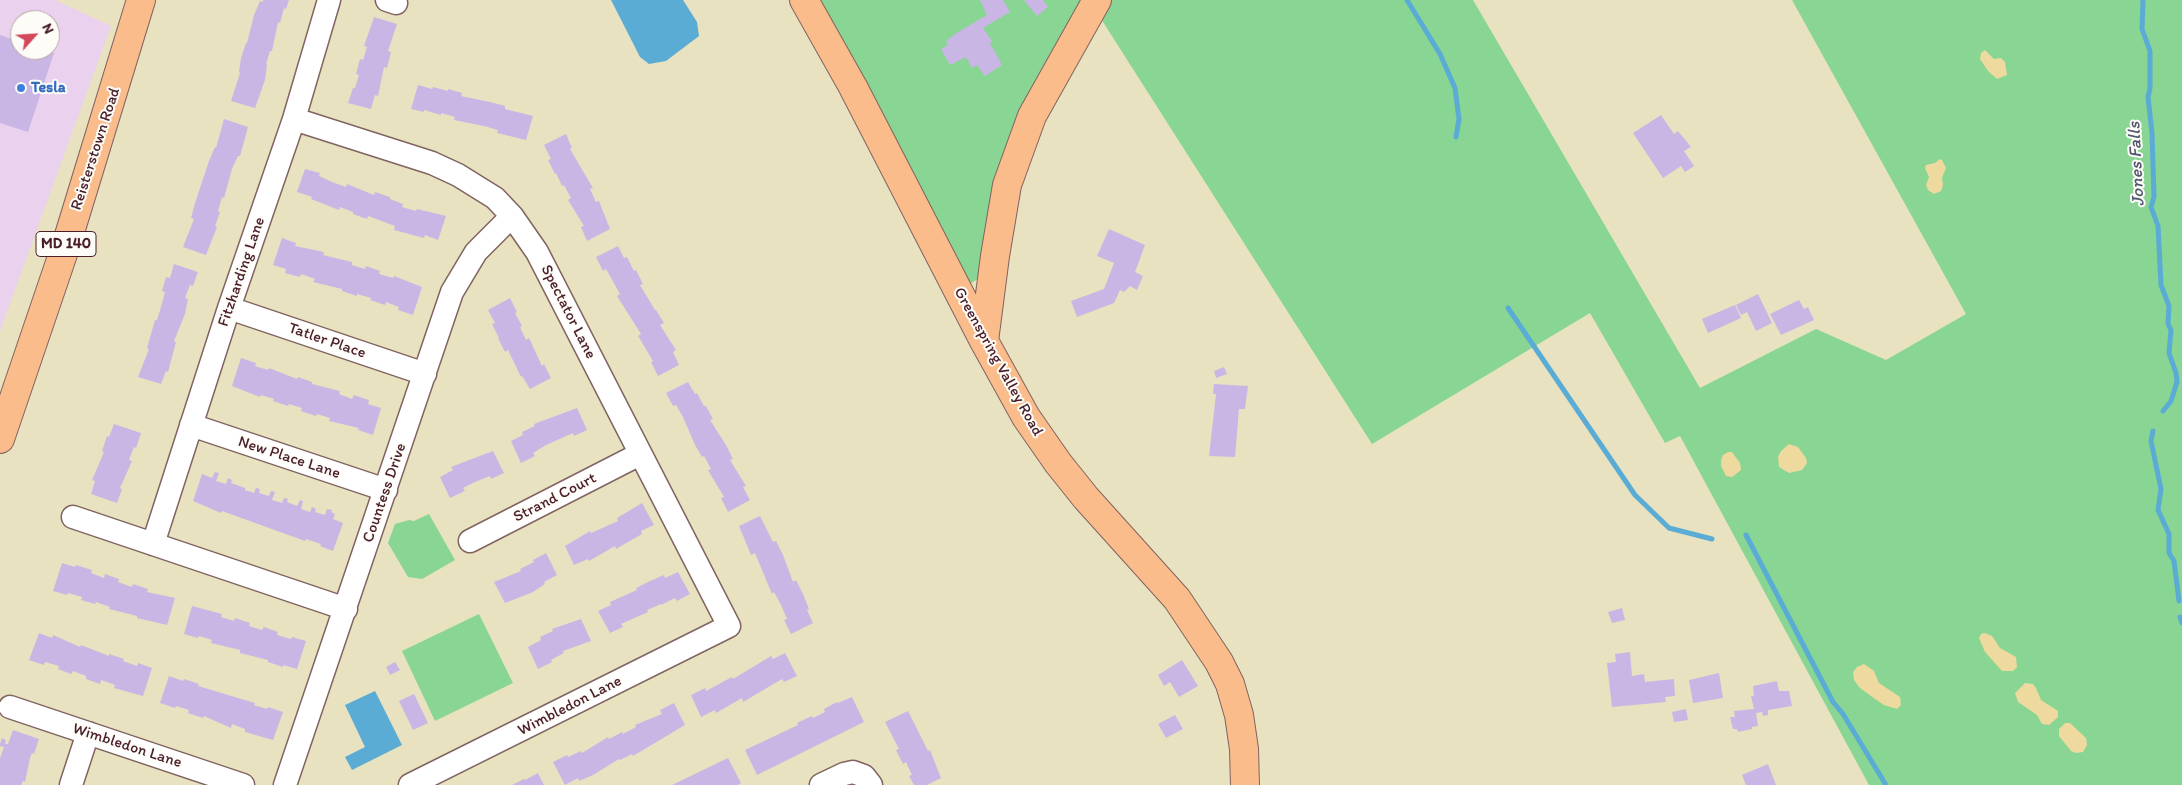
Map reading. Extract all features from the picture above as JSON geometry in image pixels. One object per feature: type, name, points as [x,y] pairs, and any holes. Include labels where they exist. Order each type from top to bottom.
[{"type":"main road","name":"Reisterstown Road","points":[[0,439],[67,242],[141,0]]},
{"type":"main road","name":"Greenspring Valley Road","points":[[804,0],[879,135],[984,341],[1026,417],[1058,463],[1113,529],[1163,581],[1192,618],[1211,648],[1230,684],[1239,715],[1244,748],[1245,785]]},
{"type":"main road","points":[[984,341],[995,256],[1007,185],[1032,116],[1097,0]]},
{"type":"street","name":"Fitzharding Lane","points":[[153,544],[229,308],[294,119],[329,0]]},
{"type":"street","name":"Spectator Lane","points":[[294,119],[432,163],[458,175],[495,198],[512,216],[537,252],[729,626]]},
{"type":"street","name":"Countess Drive","points":[[285,785],[452,292],[460,275],[481,246],[512,216]]},
{"type":"street","name":"Tatler Place","points":[[229,308],[425,374]]},
{"type":"street","name":"New Place Lane","points":[[192,426],[386,490]]},
{"type":"street","name":"Strand Court","points":[[470,541],[640,454]]},
{"type":"street","points":[[73,517],[346,609]]},
{"type":"street","name":"Wimbledon Lane","points":[[410,785],[729,626]]},
{"type":"street","name":"Wimbledon Lane","points":[[10,707],[243,785]]},
{"type":"street","points":[[71,785],[88,734]]},
{"type":"street","points":[[821,785],[844,774],[853,772],[864,776],[872,785]]},
{"type":"shaded area","points":[[0,0],[55,0],[111,26],[0,331]]},
{"type":"green space","points":[[815,0],[1088,0],[983,276],[966,286]]},
{"type":"green space","points":[[1089,0],[1473,0],[1700,388],[1816,329],[1886,360],[1966,314],[1792,0],[2182,0],[2182,785],[1869,785],[1680,436],[1665,443],[1590,313],[1372,444]]},
{"type":"green space","points":[[429,514],[455,560],[422,579],[408,577],[388,543],[395,524],[409,520],[414,521]]},
{"type":"green space","points":[[479,614],[513,683],[435,721],[402,651]]},
{"type":"sand","points":[[1985,50],[1994,59],[2001,58],[2005,62],[2007,75],[1997,79],[1988,71],[1980,59],[1981,53]]},
{"type":"sand","points":[[1940,159],[1946,168],[1942,178],[1943,185],[1941,191],[1934,194],[1928,190],[1926,185],[1929,177],[1925,168],[1926,165],[1935,163]]},
{"type":"sand","points":[[1789,444],[1798,447],[1806,458],[1807,463],[1802,470],[1789,473],[1779,467],[1778,457],[1781,451]]},
{"type":"sand","points":[[1732,452],[1740,463],[1741,470],[1732,477],[1726,476],[1721,466],[1723,455]]},
{"type":"sand","points":[[1985,633],[1992,636],[2000,648],[2016,657],[2017,667],[2013,671],[2002,671],[1985,652],[1979,638],[1981,634]]},
{"type":"sand","points":[[1864,664],[1874,671],[1879,683],[1900,697],[1901,705],[1897,709],[1884,705],[1875,699],[1860,688],[1854,680],[1853,672],[1857,667]]},
{"type":"sand","points":[[2025,683],[2033,684],[2041,700],[2058,711],[2058,717],[2049,725],[2042,724],[2037,715],[2018,702],[2015,693]]},
{"type":"sand","points":[[2065,723],[2070,723],[2086,738],[2087,745],[2083,752],[2076,753],[2071,751],[2059,736],[2059,729]]},
{"type":"water","points":[[611,0],[683,0],[697,22],[699,36],[666,61],[649,64],[640,57]]},
{"type":"water","points":[[375,691],[402,745],[352,770],[345,757],[365,747],[345,705]]},
{"type":"building","points":[[263,0],[289,0],[286,9],[284,8],[280,23],[278,22],[272,51],[270,51],[266,64],[265,80],[255,108],[231,101],[254,15],[260,1],[263,2]]},
{"type":"building","points":[[980,0],[1003,0],[1010,12],[983,28],[992,41],[990,43],[1002,65],[985,76],[977,65],[972,68],[966,57],[950,65],[941,49],[948,45],[946,41],[958,32],[987,15]]},
{"type":"building","points":[[1024,0],[1043,0],[1048,7],[1037,16]]},
{"type":"building","points":[[374,17],[397,24],[388,51],[391,52],[387,68],[384,67],[378,96],[375,95],[371,109],[348,103],[359,75],[356,74],[360,59],[363,60],[367,47],[364,46]]},
{"type":"building","name":"Tesla","points":[[0,35],[10,38],[10,60],[52,60],[28,132],[0,123]]},
{"type":"building","points":[[418,85],[432,89],[433,87],[448,91],[448,89],[462,93],[461,96],[505,106],[505,109],[533,116],[526,140],[497,133],[498,130],[484,126],[454,120],[455,117],[441,113],[441,115],[424,110],[424,112],[411,109]]},
{"type":"building","points":[[1661,115],[1674,134],[1678,131],[1691,147],[1684,151],[1694,166],[1685,172],[1681,166],[1663,178],[1633,133]]},
{"type":"building","points":[[224,119],[248,127],[240,156],[238,156],[232,169],[224,198],[222,197],[218,211],[220,212],[215,226],[217,227],[206,255],[183,247],[194,219],[191,218],[195,203],[209,161],[216,148]]},
{"type":"building","points":[[566,134],[572,148],[570,149],[593,188],[590,189],[596,202],[599,201],[610,229],[587,241],[581,227],[584,226],[568,200],[571,198],[564,185],[562,186],[548,160],[551,159],[544,145]]},
{"type":"building","points":[[305,169],[320,173],[319,176],[346,187],[347,184],[374,195],[375,192],[390,197],[390,199],[403,204],[402,207],[446,216],[438,240],[425,235],[424,238],[394,230],[395,226],[368,216],[367,219],[340,207],[339,210],[297,192]]},
{"type":"building","points":[[1109,229],[1145,245],[1135,272],[1143,276],[1137,290],[1130,286],[1124,292],[1120,290],[1114,303],[1077,317],[1071,301],[1104,289],[1114,263],[1097,256]]},
{"type":"building","points":[[282,238],[296,243],[295,246],[324,252],[323,255],[352,262],[352,265],[365,269],[366,266],[380,271],[379,274],[393,278],[394,276],[422,287],[413,315],[398,310],[399,307],[386,302],[385,305],[370,300],[371,298],[357,294],[357,296],[342,291],[342,289],[313,282],[315,279],[301,274],[300,277],[285,273],[286,269],[273,265]]},
{"type":"building","points":[[618,246],[624,258],[627,257],[634,271],[636,270],[643,284],[640,285],[664,323],[660,325],[676,350],[673,352],[679,365],[658,376],[651,362],[653,361],[638,336],[641,334],[617,296],[620,294],[606,269],[603,271],[596,257]]},
{"type":"building","points":[[174,264],[198,272],[193,286],[190,285],[185,298],[188,299],[185,314],[174,341],[176,342],[168,372],[166,371],[161,384],[138,377],[149,349],[147,348],[155,320],[157,320],[161,307],[165,292],[162,291],[166,277],[170,278]]},
{"type":"building","points":[[1758,294],[1772,323],[1756,331],[1747,312],[1741,315],[1736,305]]},
{"type":"building","points":[[510,298],[517,312],[515,313],[522,326],[520,327],[526,340],[529,338],[542,366],[544,364],[551,378],[530,389],[521,377],[508,350],[505,352],[492,324],[495,323],[488,310]]},
{"type":"building","points":[[1799,300],[1804,309],[1808,307],[1814,320],[1781,335],[1770,314]]},
{"type":"building","points":[[1735,305],[1741,318],[1708,333],[1702,319]]},
{"type":"building","points":[[241,358],[256,363],[255,366],[268,370],[269,368],[297,379],[298,377],[312,382],[312,384],[340,391],[339,394],[352,399],[354,395],[369,400],[368,404],[381,408],[373,435],[358,430],[359,428],[329,421],[330,418],[301,411],[302,408],[289,404],[288,406],[273,401],[274,399],[261,395],[260,397],[232,386]]},
{"type":"building","points":[[1224,367],[1227,374],[1216,378],[1214,371]]},
{"type":"building","points":[[688,382],[704,406],[706,406],[713,419],[710,420],[733,459],[730,460],[746,486],[743,487],[750,500],[728,512],[721,498],[724,497],[708,470],[711,469],[695,445],[676,405],[673,406],[666,393]]},
{"type":"building","points":[[1214,384],[1248,386],[1245,409],[1239,409],[1235,457],[1209,456],[1216,394],[1213,394]]},
{"type":"building","points":[[577,408],[587,430],[574,436],[573,433],[546,445],[533,453],[535,456],[521,463],[511,441],[523,435],[522,432],[535,426],[534,424]]},
{"type":"building","points":[[114,424],[141,433],[136,448],[134,447],[129,460],[132,461],[120,488],[122,489],[117,503],[91,494],[95,481],[92,480],[104,452],[102,451],[107,436],[109,437]]},
{"type":"building","points":[[493,451],[504,473],[491,479],[490,476],[475,482],[463,488],[465,491],[450,498],[440,477],[453,470],[451,467]]},
{"type":"building","points":[[215,472],[219,473],[216,481],[226,484],[228,478],[232,480],[231,483],[254,493],[256,488],[260,489],[259,493],[269,496],[271,491],[275,492],[272,500],[282,503],[284,498],[288,499],[287,502],[297,506],[300,500],[303,501],[301,509],[310,512],[312,507],[316,509],[315,512],[325,515],[327,509],[332,510],[331,512],[335,514],[333,519],[343,523],[333,551],[320,546],[321,544],[306,539],[305,541],[222,511],[221,513],[193,501],[202,474],[212,478]]},
{"type":"building","points":[[642,503],[654,525],[641,531],[642,534],[616,549],[615,546],[589,561],[588,559],[574,565],[565,546],[590,531],[591,533],[618,521],[617,518]]},
{"type":"building","points":[[760,516],[773,542],[776,541],[783,555],[793,582],[796,580],[803,594],[813,623],[791,634],[784,620],[787,619],[781,605],[774,592],[772,594],[755,553],[751,555],[739,526]]},
{"type":"building","points":[[546,553],[557,575],[544,582],[545,584],[533,592],[505,603],[494,582],[521,571],[520,569]]},
{"type":"building","points":[[62,563],[92,570],[91,573],[104,578],[105,574],[119,579],[118,582],[132,587],[133,584],[148,589],[147,592],[175,598],[167,625],[109,609],[110,607],[96,602],[95,604],[81,600],[82,597],[53,591]]},
{"type":"building","points":[[678,572],[690,594],[677,601],[675,598],[647,610],[648,612],[621,624],[623,627],[610,633],[598,611],[611,605],[610,602],[637,590],[636,588],[650,581],[664,575],[665,578]]},
{"type":"building","points":[[192,606],[222,614],[221,617],[234,621],[235,618],[250,623],[249,626],[262,630],[264,627],[278,632],[277,635],[306,641],[297,669],[283,665],[283,667],[268,662],[268,660],[240,653],[240,650],[211,643],[212,640],[184,634]]},
{"type":"building","points":[[1622,608],[1625,620],[1612,623],[1608,612]]},
{"type":"building","points":[[581,619],[591,641],[563,651],[564,653],[551,660],[552,662],[538,669],[528,647],[541,640],[540,637],[553,631],[552,629]]},
{"type":"building","points":[[39,633],[52,638],[53,635],[80,647],[81,645],[109,656],[109,654],[124,659],[123,661],[137,666],[138,663],[152,668],[143,696],[114,688],[115,685],[101,680],[100,684],[86,679],[86,676],[73,671],[71,674],[58,669],[59,666],[45,662],[44,665],[29,660]]},
{"type":"building","points":[[1630,652],[1632,676],[1644,674],[1645,682],[1674,679],[1675,696],[1665,697],[1666,702],[1612,707],[1607,663],[1616,662],[1615,654]]},
{"type":"building","points":[[785,653],[797,676],[784,682],[782,679],[743,702],[742,698],[716,713],[715,710],[701,717],[691,695],[705,688],[706,691],[732,677],[733,679],[771,656],[773,659]]},
{"type":"building","points":[[1182,660],[1198,686],[1179,697],[1170,682],[1164,686],[1158,675]]},
{"type":"building","points":[[395,662],[400,670],[390,675],[386,667]]},
{"type":"building","points":[[1719,673],[1723,698],[1693,703],[1689,680]]},
{"type":"building","points":[[169,676],[183,681],[184,679],[199,684],[198,686],[255,703],[254,705],[283,712],[273,740],[245,732],[245,729],[232,724],[231,728],[204,716],[203,718],[188,713],[189,710],[160,703]]},
{"type":"building","points":[[1777,681],[1779,691],[1789,691],[1792,706],[1768,710],[1768,715],[1763,716],[1762,712],[1756,713],[1758,726],[1752,727],[1752,729],[1738,732],[1737,729],[1733,729],[1730,717],[1735,717],[1734,711],[1754,709],[1751,696],[1754,696],[1753,686]]},
{"type":"building","points":[[414,694],[428,723],[413,730],[399,701]]},
{"type":"building","points":[[852,697],[864,722],[757,775],[745,750],[798,725],[797,723],[825,712],[824,709],[837,702]]},
{"type":"building","points":[[674,703],[685,725],[633,756],[632,754],[619,759],[593,775],[579,781],[578,778],[565,785],[553,762],[567,755],[568,757],[581,751],[582,753],[608,737],[609,739],[622,732],[623,734],[636,727],[635,725],[662,714],[660,710]]},
{"type":"building","points":[[1686,709],[1688,720],[1674,722],[1672,712]]},
{"type":"building","points":[[908,711],[928,751],[930,750],[941,778],[927,785],[914,785],[909,776],[912,775],[906,762],[903,764],[896,750],[899,749],[885,722]]},
{"type":"building","points":[[1175,715],[1183,729],[1166,738],[1158,724]]},
{"type":"building","points":[[13,730],[39,739],[34,754],[32,753],[30,758],[25,782],[23,781],[21,785],[0,785],[0,758],[4,747],[0,746],[0,744],[2,738],[6,740],[5,744],[8,744]]},
{"type":"building","points":[[728,758],[741,783],[738,785],[672,785]]},
{"type":"building","points":[[1768,764],[1776,785],[1746,785],[1742,775]]},
{"type":"building","points":[[538,773],[544,785],[512,785],[525,780]]},
{"type":"waterway","points":[[1407,0],[1440,54],[1455,88],[1459,119],[1456,137]]},
{"type":"waterway","name":"Jones Falls","points":[[2143,0],[2142,29],[2150,51],[2150,88],[2148,97],[2152,133],[2154,197],[2151,207],[2158,226],[2161,285],[2169,306],[2168,324],[2171,330],[2169,353],[2177,382],[2171,401],[2163,411]]},
{"type":"waterway","points":[[1508,308],[1635,495],[1669,528],[1712,539]]},
{"type":"waterway","name":"Jones Falls","points":[[2153,431],[2151,441],[2161,489],[2158,510],[2169,534],[2169,553],[2174,561],[2179,601]]},
{"type":"waterway","points":[[1746,535],[1833,702],[1843,714],[1886,785]]},
{"type":"waterway","name":"Jones Falls","points":[[2180,617],[2182,623]]},
{"type":"place","name":"Tesla","points":[[21,88]]}]
